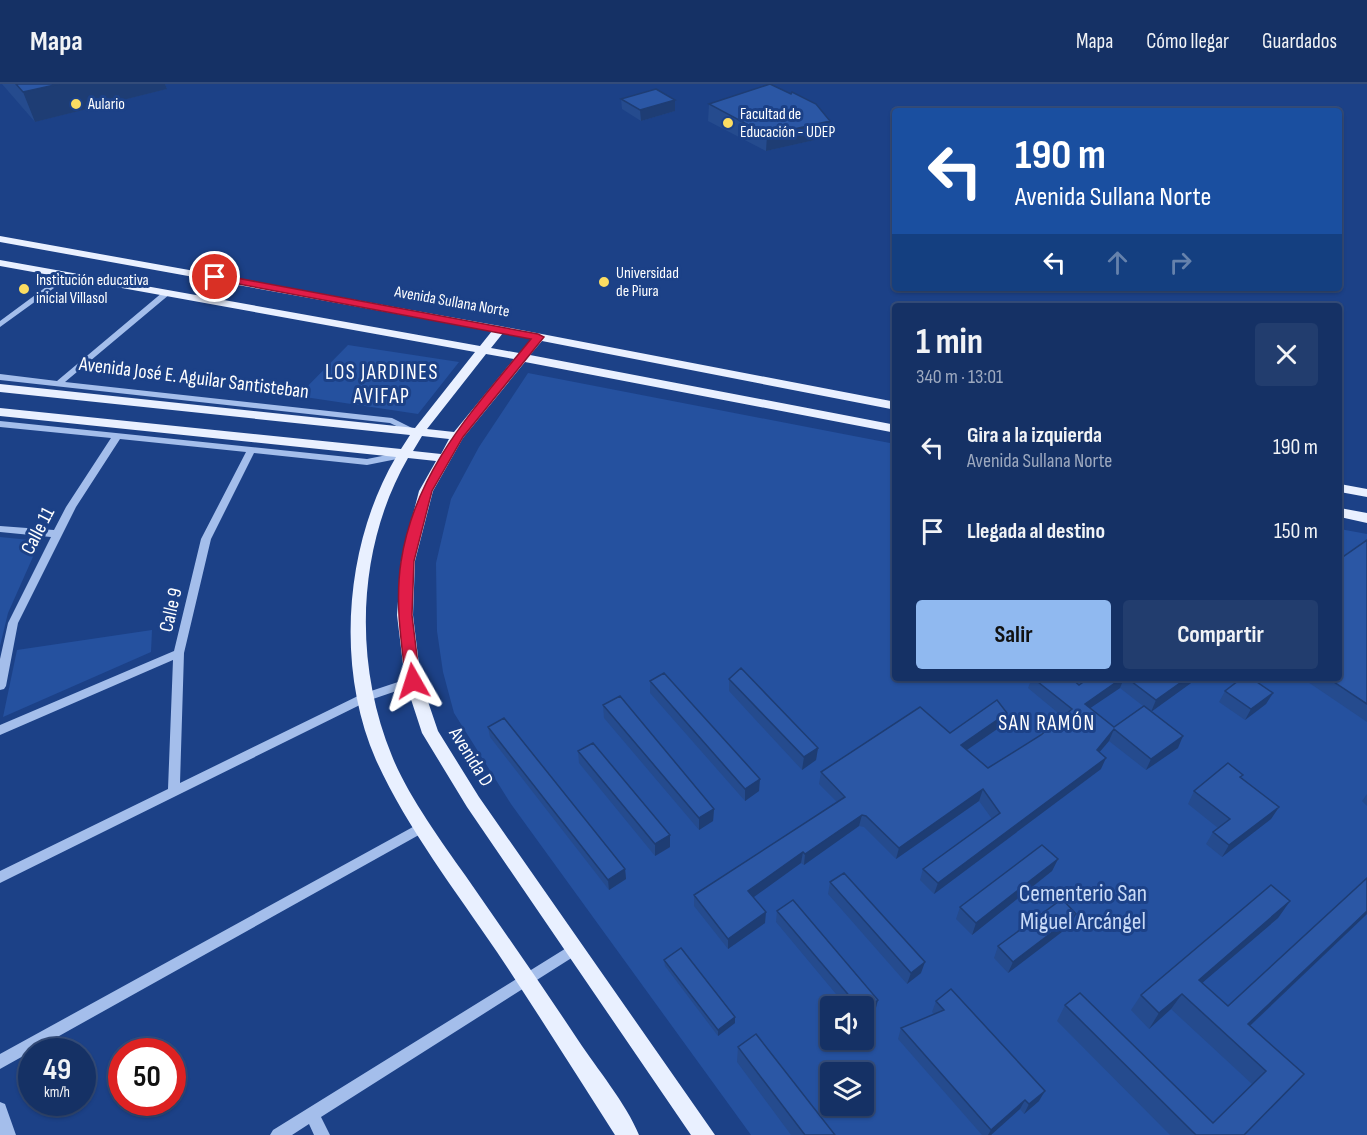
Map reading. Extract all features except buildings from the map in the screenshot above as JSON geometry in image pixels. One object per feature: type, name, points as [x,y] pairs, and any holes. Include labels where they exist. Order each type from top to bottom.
[{"type":"main road","name":"Avenida Sullana Norte","points":[[0,239],[500,329],[892,405]]},
{"type":"main road","points":[[0,263],[483,350],[892,428]]},
{"type":"main road","points":[[500,329],[416,432],[402,455],[373,524],[364,560],[356,629],[366,697],[383,755],[422,826],[527,980],[628,1135]]},
{"type":"main road","name":"Avenida D","points":[[538,337],[458,436],[426,491],[408,561],[405,615],[413,681],[430,733],[473,802],[704,1135]]},
{"type":"main road","name":"Avenida José E. Aguilar Santisteban","points":[[0,388],[458,436]]},
{"type":"main road","points":[[0,412],[444,458]]},
{"type":"main road","points":[[1342,488],[1367,493]]},
{"type":"main road","points":[[1342,513],[1367,518]]},
{"type":"street","points":[[0,325],[68,275]]},
{"type":"street","points":[[60,382],[166,294]]},
{"type":"street","name":"Avenida José E. Aguilar Santisteban","points":[[0,377],[392,421],[416,432]]},
{"type":"street","points":[[0,424],[367,462],[402,455]]},
{"type":"street","name":"Calle 11","points":[[0,686],[13,623],[71,507],[118,435]]},
{"type":"street","name":"Calle 9","points":[[174,791],[179,653],[206,539],[252,449]]},
{"type":"street","points":[[0,529],[57,534]]},
{"type":"street","points":[[0,730],[179,653]]},
{"type":"street","points":[[0,877],[366,697],[413,681]]},
{"type":"street","points":[[0,1062],[422,826]]},
{"type":"street","points":[[278,1135],[576,948]]},
{"type":"street","points":[[0,1109],[8,1135]]},
{"type":"street","points":[[312,1114],[322,1135]]},
{"type":"green space","points":[[348,345],[459,362],[418,414],[298,396]]},
{"type":"green space","name":"Cementerio San Miguel Arcángel","points":[[528,373],[892,443],[892,681],[1342,681],[1342,529],[1367,534],[1367,1135],[751,1135],[511,804],[454,713],[443,672],[437,631],[436,563],[451,499],[479,447]]},
{"type":"green space","points":[[0,537],[40,541],[8,613],[0,646]]},
{"type":"green space","points":[[152,630],[151,652],[3,717],[17,650]]},
{"type":"place","name":"Aulario","points":[[76,104]]},
{"type":"place","name":"Facultad de Educación - UDEP","points":[[728,123]]},
{"type":"place","name":"Universidad de Piura","points":[[604,282]]},
{"type":"place","name":"Institución educativa inicial Villasol","points":[[24,289]]},
{"type":"district","name":"LOS JARDINES AVIFAP","points":[[382,384]]},
{"type":"district","name":"SAN RAMÓN","points":[[1047,723]]},
{"type":"route","points":[[215,277],[538,337],[458,436],[426,491],[408,561],[405,615],[413,681]]}]
